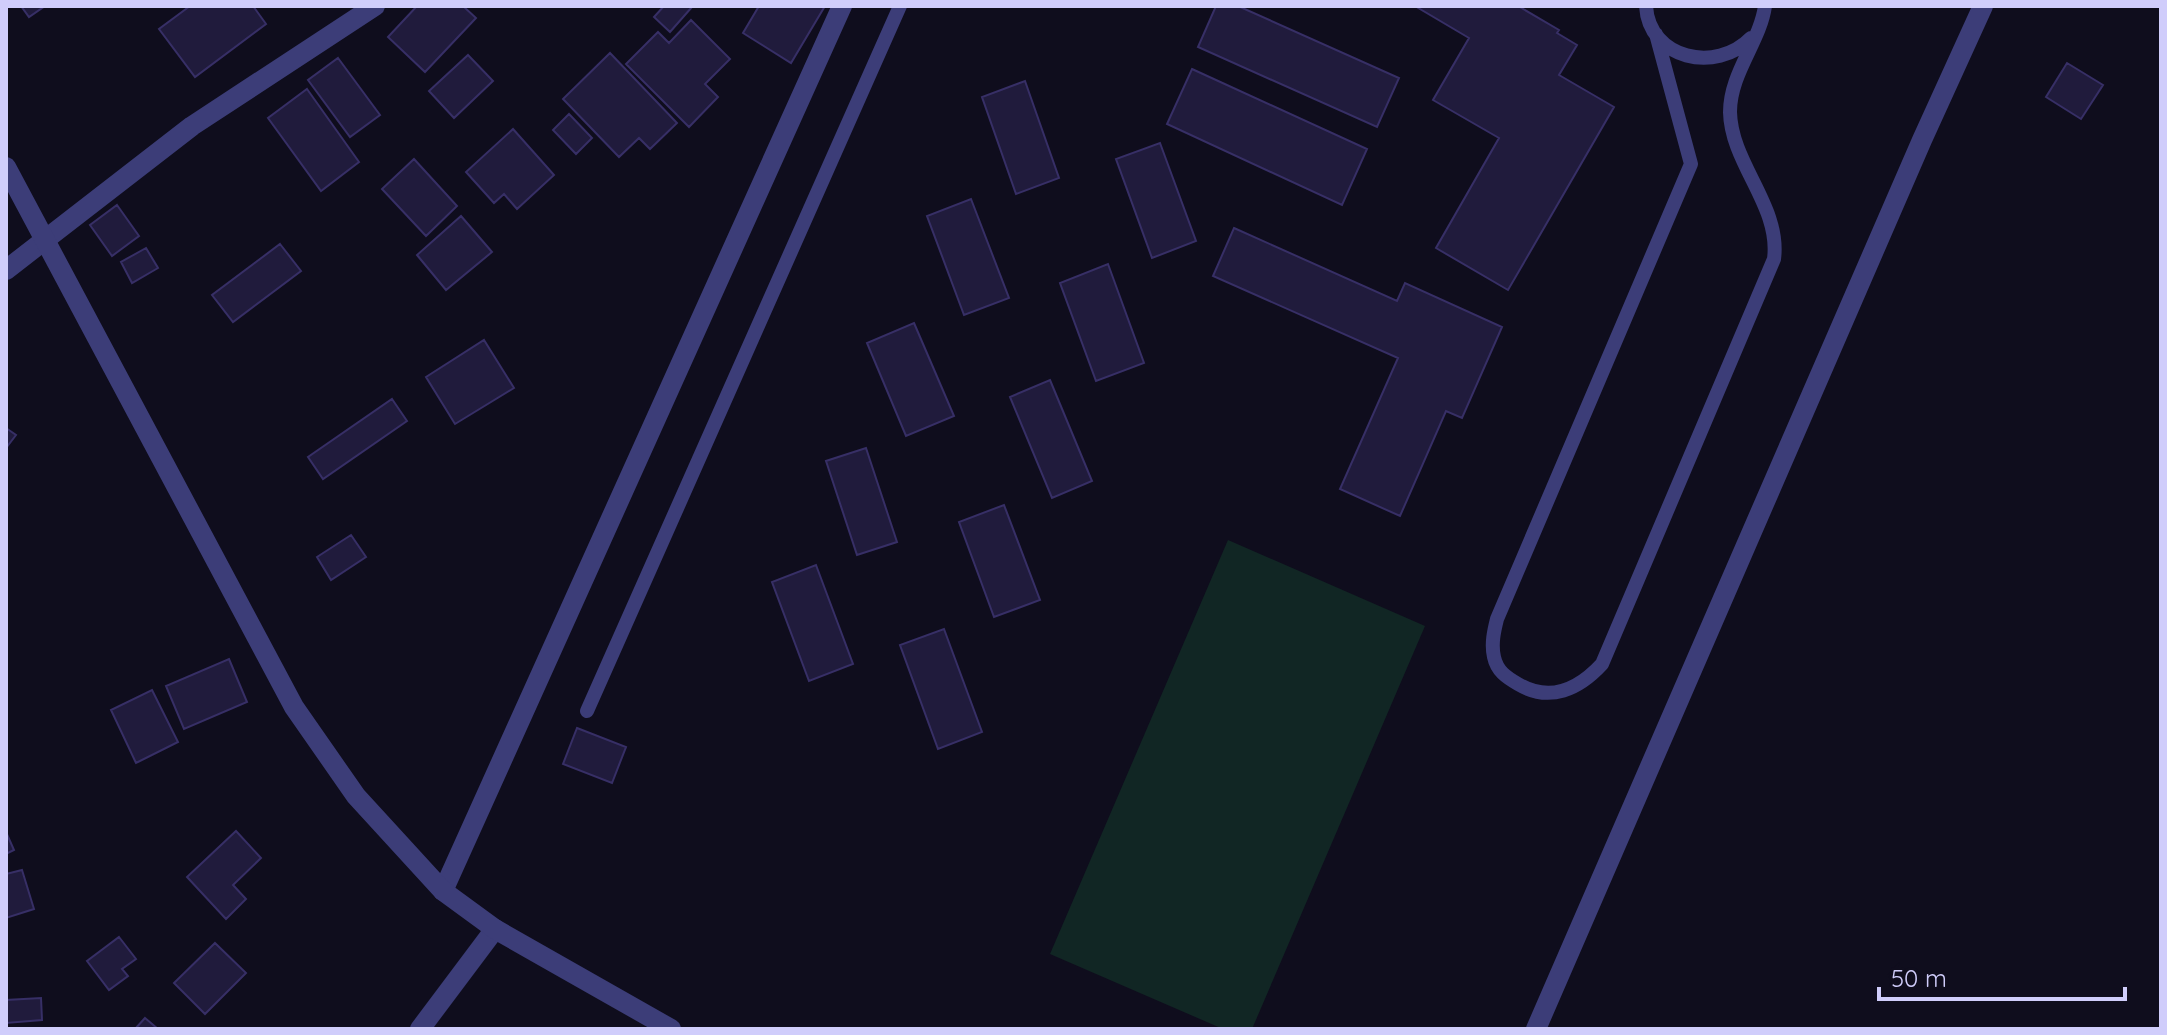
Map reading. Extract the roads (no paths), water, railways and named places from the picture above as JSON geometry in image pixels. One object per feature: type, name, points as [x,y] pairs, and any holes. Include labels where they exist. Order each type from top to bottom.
[{"type":"street","points":[[6,270],[192,126],[375,6]]},
{"type":"street","points":[[443,891],[842,6]]},
{"type":"street","points":[[1536,1029],[1915,155],[1983,6]]},
{"type":"street","points":[[6,167],[294,707],[356,796],[443,891],[495,929],[671,1029]]},
{"type":"street","points":[[420,1029],[495,929]]},
{"type":"lane","points":[[587,711],[900,6]]},
{"type":"lane","points":[[1646,6],[1691,164],[1497,619],[1493,644],[1496,663],[1501,673],[1529,691],[1556,693],[1571,689],[1602,664],[1774,259],[1776,245],[1773,226],[1738,144],[1730,112],[1738,76],[1769,7]]},
{"type":"lane","points":[[1656,34],[1673,50],[1695,59],[1718,58],[1740,49],[1756,31]]}]
